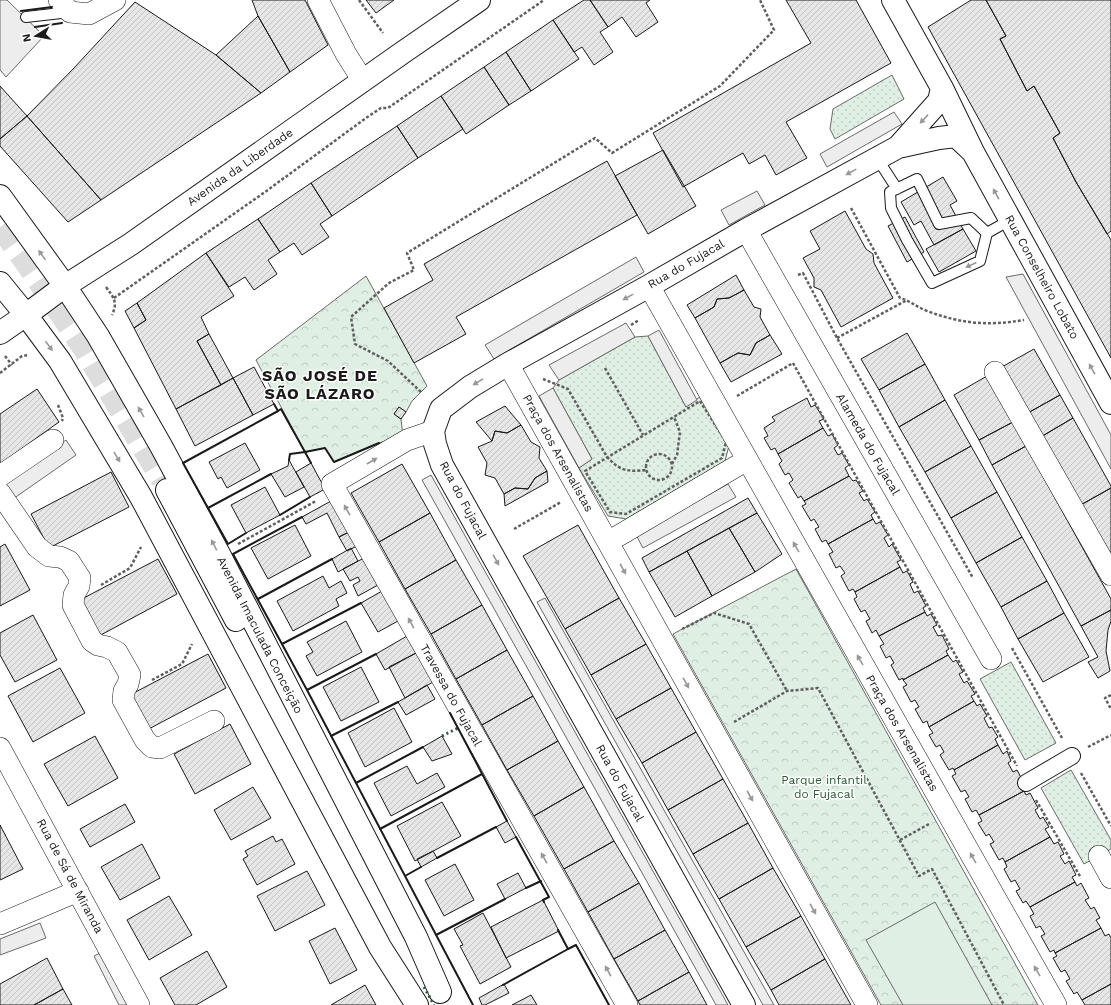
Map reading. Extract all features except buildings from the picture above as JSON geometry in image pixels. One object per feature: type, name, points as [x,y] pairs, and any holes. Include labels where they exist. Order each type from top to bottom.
[{"type":"main road","name":"Avenida da Liberdade","points":[[0,333],[65,286],[131,244],[480,0]]},
{"type":"main road","points":[[893,0],[942,88],[940,101],[898,147]]},
{"type":"main road","name":"Rua Conselheiro Lobato","points":[[942,88],[973,152],[1111,403]]},
{"type":"main road","points":[[898,147],[939,138],[956,136],[973,152]]},
{"type":"main road","name":"Rua do Fujacal","points":[[744,1005],[442,465],[435,444],[433,431],[441,409],[470,387],[508,364],[649,286],[746,230],[898,147]]},
{"type":"main road","name":"Avenida Imaculada Conceição","points":[[0,196],[65,286],[98,336],[161,446],[219,554],[416,937],[444,998]]},
{"type":"main road","name":"Avenida Imaculada Conceição","points":[[0,283],[60,361],[141,497],[380,948],[417,1004]]},
{"type":"main road","name":"Avenida Imaculada Conceição","points":[[417,1004],[393,947],[156,483],[404,937],[444,998]]},
{"type":"street","points":[[65,6],[89,14],[115,0]]},
{"type":"street","points":[[318,0],[346,54],[363,81]]},
{"type":"street","name":"Alameda do Fujacal","points":[[746,230],[990,659]]},
{"type":"street","name":"Praça dos Arsenalistas","points":[[649,286],[1056,1005]]},
{"type":"street","name":"Praça dos Arsenalistas","points":[[508,364],[867,1005]]},
{"type":"street","points":[[995,372],[1111,574]]},
{"type":"street","name":"Travessa do Fujacal","points":[[433,431],[407,440],[332,484],[627,1005]]},
{"type":"street","points":[[0,476],[53,440]]},
{"type":"street","points":[[608,542],[747,460]]},
{"type":"street","points":[[0,493],[37,547],[49,556],[60,557],[69,561],[80,578],[73,605],[92,640],[98,645],[107,647],[117,652],[130,675],[128,684],[124,691],[123,700],[144,740],[152,747],[160,748],[214,721]]},
{"type":"street","name":"Rua de Sá de Miranda","points":[[0,748],[139,1005]]},
{"type":"street","points":[[1026,783],[1072,756]]},
{"type":"street","points":[[1099,856],[1111,878]]},
{"type":"street","points":[[0,924],[78,891]]},
{"type":"lane","points":[[26,18],[65,6]]},
{"type":"lane","points":[[877,158],[894,190],[891,208],[907,240],[932,283],[980,261],[987,233],[1010,220]]},
{"type":"lane","points":[[894,190],[917,179],[939,224],[971,218],[987,233]]},
{"type":"path","points":[[359,0],[383,33]]},
{"type":"path","points":[[114,298],[265,192],[366,118],[381,108],[388,108],[544,0]]},
{"type":"path","points":[[421,392],[388,361],[355,344],[351,317],[389,283],[414,270],[407,253],[595,138],[612,153],[720,86],[774,30],[760,0]]},
{"type":"path","points":[[851,208],[900,298],[907,300],[922,309],[965,322],[1003,324],[1024,320]]},
{"type":"path","points":[[108,318],[112,315],[116,306],[112,295]]},
{"type":"path","points":[[717,407],[814,350],[907,300]]},
{"type":"path","points":[[631,325],[639,320]]},
{"type":"path","points":[[793,363],[1026,783],[1081,878]]},
{"type":"path","points":[[0,373],[12,365]]},
{"type":"path","points":[[605,368],[643,435]]},
{"type":"path","points":[[538,377],[568,389],[607,457],[616,466],[631,472],[646,470]]},
{"type":"path","points":[[700,401],[726,442],[722,458],[626,514],[610,512],[585,471],[643,435],[700,401]]},
{"type":"path","points":[[671,464],[677,455],[680,432],[674,417]]},
{"type":"path","points":[[657,454],[666,456],[671,464],[672,469],[669,475],[662,480],[657,480],[650,477],[646,470],[647,462],[657,454]]},
{"type":"path","points":[[514,529],[579,492]]},
{"type":"path","points":[[219,554],[321,498]]},
{"type":"path","points":[[76,591],[85,594],[130,568],[154,522]]},
{"type":"path","points":[[678,631],[714,613],[749,624],[787,691]]},
{"type":"path","points":[[128,684],[140,686],[182,664],[205,618]]},
{"type":"path","points":[[715,734],[787,691],[818,688],[919,876],[932,869],[1004,1005]]},
{"type":"path","points":[[1111,695],[1105,698],[1111,709]]},
{"type":"path","points":[[1072,756],[1111,735]]},
{"type":"path","points":[[900,840],[948,814]]},
{"type":"green space","points":[[892,75],[904,99],[835,139],[830,129],[833,109]]},
{"type":"green space","points":[[366,276],[427,386],[412,401],[406,412],[399,407],[394,414],[401,419],[403,436],[379,443],[334,462],[325,448],[305,452],[256,360]]},
{"type":"green space","points":[[648,336],[686,407],[701,396],[730,442],[725,461],[626,519],[608,516],[579,468],[592,459],[553,388],[559,380],[635,337]]},
{"type":"green space","name":"Parque infantil do Fujacal","points":[[796,569],[1038,1005],[881,1005],[673,634]]},
{"type":"green space","points":[[1011,662],[1056,743],[1025,760],[980,679]]},
{"type":"green space","points":[[1071,770],[1111,840],[1111,849],[1084,864],[1041,788]]},
{"type":"green space","points":[[935,902],[992,1005],[903,1005],[866,940]]},
{"type":"shaded area","points":[[0,0],[7,0],[44,36],[6,77],[0,70]]},
{"type":"shaded area","points":[[894,112],[902,124],[827,167],[820,154]]},
{"type":"shaded area","points":[[757,191],[765,205],[729,225],[721,210]]},
{"type":"shaded area","points":[[636,257],[644,272],[494,359],[485,345]]},
{"type":"shaded area","points":[[1023,274],[1111,435],[1111,469],[1006,277]]},
{"type":"shaded area","points":[[626,323],[635,337],[559,380],[549,365]]},
{"type":"shaded area","points":[[659,330],[697,400],[686,407],[648,336]]},
{"type":"shaded area","points":[[553,388],[592,459],[579,468],[539,396]]},
{"type":"shaded area","points":[[66,440],[76,455],[0,508],[0,486]]},
{"type":"shaded area","points":[[431,475],[728,1005],[716,1005],[422,480]]},
{"type":"shaded area","points":[[728,484],[736,497],[643,548],[636,535]]},
{"type":"shaded area","points":[[545,598],[774,1005],[763,1005],[537,602]]},
{"type":"shaded area","points":[[40,923],[46,938],[0,955],[0,939]]},
{"type":"shaded area","points":[[100,953],[128,1005],[119,1005],[94,956]]},
{"type":"tunnel","points":[[0,227],[82,346],[162,480]]},
{"type":"hedge","points":[[442,736],[458,728]]},
{"type":"hedge","points":[[424,987],[434,1005]]},
{"type":"wall","points":[[21,11],[52,7]]},
{"type":"wall","points":[[35,27],[62,23]]},
{"type":"wall","points":[[274,404],[278,411],[281,409],[305,452],[325,448],[334,462],[379,443]]},
{"type":"wall","points":[[246,533],[228,544],[183,463],[278,411]]},
{"type":"wall","points":[[289,460],[290,454],[305,452],[311,463]]},
{"type":"wall","points":[[208,508],[271,474]]},
{"type":"wall","points":[[280,515],[310,497]]},
{"type":"wall","points":[[302,517],[233,554],[307,690],[473,1005]]},
{"type":"wall","points":[[258,599],[332,559]]},
{"type":"wall","points":[[282,644],[361,603]]},
{"type":"wall","points":[[307,690],[376,654]]},
{"type":"wall","points":[[331,736],[398,702]]},
{"type":"wall","points":[[450,713],[507,821]]},
{"type":"wall","points":[[356,783],[423,747]]},
{"type":"wall","points":[[380,829],[482,774]]},
{"type":"wall","points":[[437,858],[496,827]]},
{"type":"wall","points":[[516,837],[549,897],[543,900],[544,902]]},
{"type":"wall","points":[[405,876],[421,867]]},
{"type":"wall","points":[[526,888],[541,881]]},
{"type":"wall","points":[[436,935],[505,899]]},
{"type":"wall","points":[[558,930],[568,949],[576,945],[609,1005]]},
{"type":"wall","points":[[503,985],[568,949]]},
{"type":"district","name":"SÃO JOSÉ DE SÃO LÁZARO","points":[[320,384]]}]
